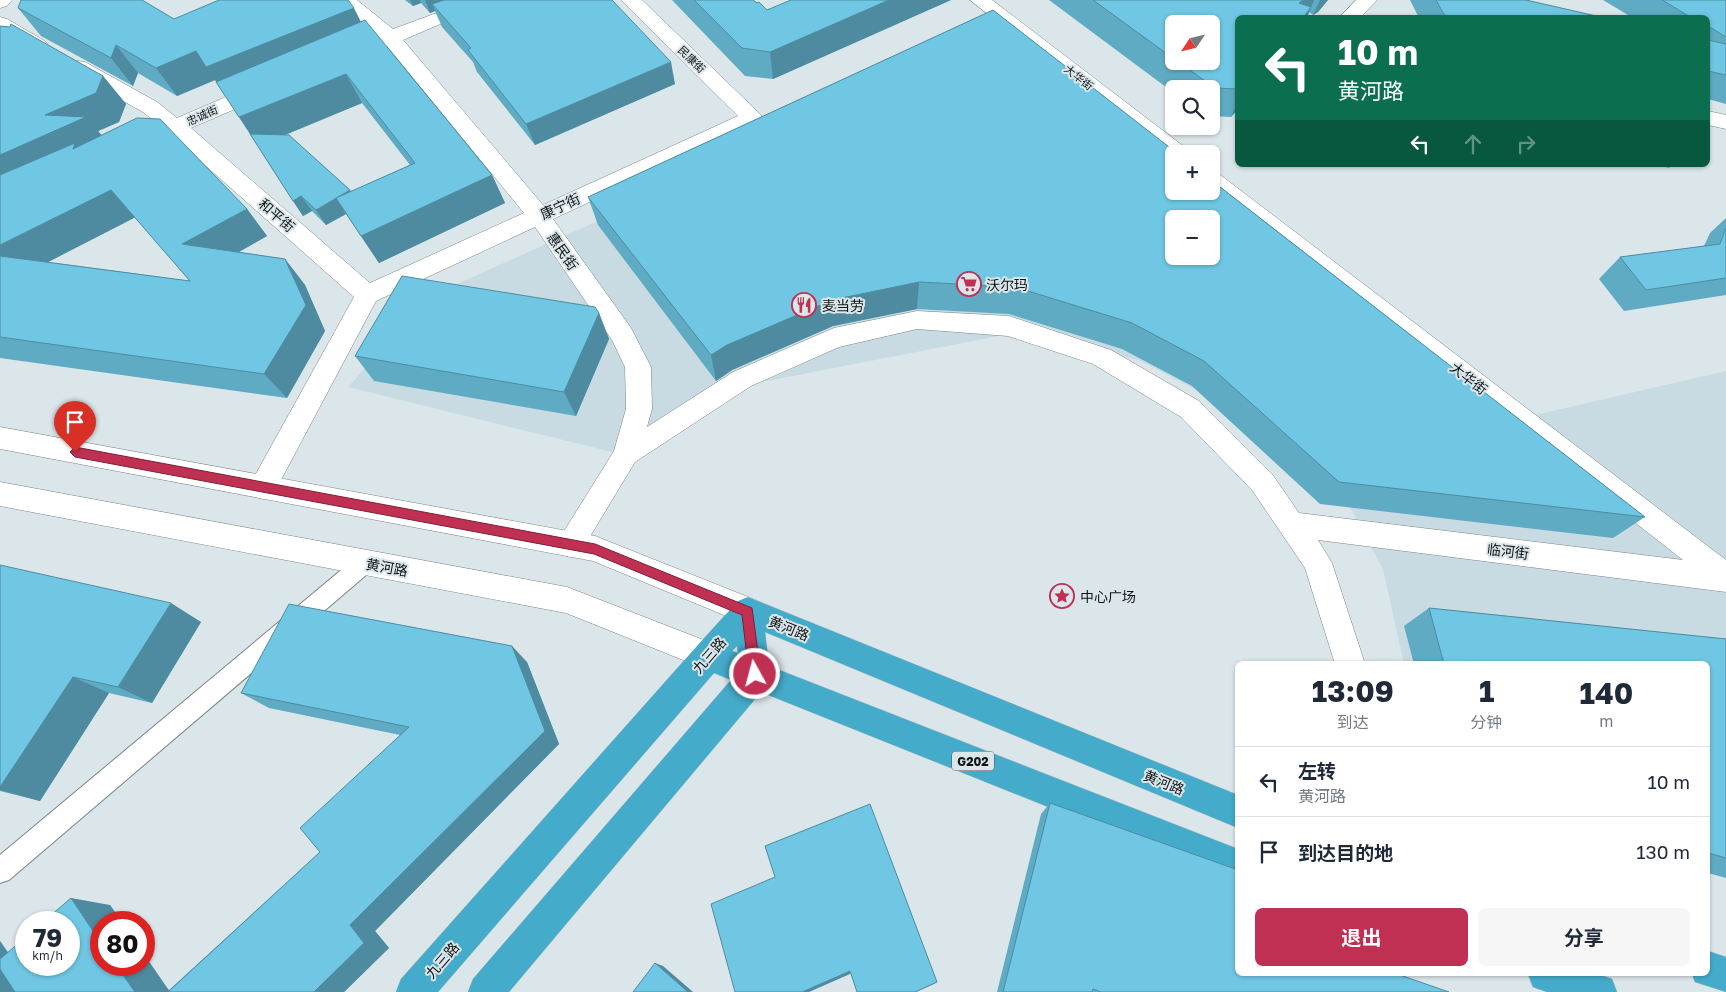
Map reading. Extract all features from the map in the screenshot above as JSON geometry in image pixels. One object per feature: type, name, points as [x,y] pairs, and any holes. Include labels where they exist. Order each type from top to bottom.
[{"type":"highway","name":"九三路","points":[[414,992],[748,612]]},
{"type":"highway","points":[[486,992],[755,674],[748,612]]},
{"type":"highway","name":"黄河路","points":[[748,612],[1235,811]]},
{"type":"highway","name":"黄河路","points":[[708,656],[1235,865]]},
{"type":"highway","points":[[1710,970],[1726,975]]},
{"type":"highway","points":[[1552,976],[1598,992]]},
{"type":"street","name":"惠民街","points":[[344,0],[390,37],[538,216],[622,335],[638,367],[639,409],[626,454],[570,544]]},
{"type":"street","points":[[355,52],[390,37],[491,0]]},
{"type":"street","name":"民康街","points":[[631,0],[752,118]]},
{"type":"street","name":"大华街","points":[[980,0],[1167,145]]},
{"type":"street","points":[[1351,15],[1367,0]]},
{"type":"street","name":"和平街","points":[[0,23],[150,108],[194,142],[367,295]]},
{"type":"street","name":"忠诚街","points":[[145,140],[283,81]]},
{"type":"street","name":"康宁街","points":[[367,295],[752,118]]},
{"type":"street","points":[[1710,118],[1726,122]]},
{"type":"street","name":"大华街","points":[[1220,186],[1726,578]]},
{"type":"street","points":[[264,487],[367,295]]},
{"type":"street","points":[[626,454],[742,379],[834,338],[917,320],[1009,326],[1102,357],[1190,409],[1262,482],[1318,563],[1349,661]]},
{"type":"street","name":"黄河路","points":[[0,438],[595,549],[748,612]]},
{"type":"street","name":"黄河路","points":[[0,494],[567,600],[708,656]]},
{"type":"street","name":"临河街","points":[[1291,524],[1726,578]]},
{"type":"lane","points":[[0,872],[365,563]]},
{"type":"shaded area","points":[[1029,28],[1175,145],[1165,145],[1165,200],[1220,200],[1220,198],[1518,419],[1726,371],[1726,864],[1710,686],[1710,661],[1403,661],[1383,569],[1323,457],[1139,360],[1009,334],[710,392],[612,452],[348,387],[428,297]]},
{"type":"building","points":[[21,0],[142,0],[174,19],[219,0],[348,0],[354,8],[206,67],[196,51],[156,68],[116,45],[111,58],[18,8]]},
{"type":"building","points":[[444,0],[612,0],[671,62],[526,124],[468,50],[471,48],[432,4]]},
{"type":"building","points":[[694,0],[753,0],[757,3],[759,2],[767,10],[791,0],[889,0],[770,52],[742,48]]},
{"type":"building","points":[[1093,0],[1304,0],[1299,3],[1311,7],[1305,15],[1235,15],[1235,89],[1220,88],[1220,80],[1204,80],[1190,70],[1220,70],[1220,15],[1165,15],[1165,52]]},
{"type":"building","points":[[1436,0],[1526,0],[1592,15],[1444,15]]},
{"type":"building","points":[[1662,0],[1726,0],[1726,37],[1710,27],[1710,15],[1687,15]]},
{"type":"building","name":"沃尔玛","points":[[993,10],[1166,145],[1165,200],[1220,200],[1220,187],[1645,517],[1339,482],[1204,361],[1132,323],[1015,287],[919,282],[832,300],[727,345],[711,355],[588,197]]},
{"type":"building","points":[[365,20],[492,175],[361,236],[336,198],[415,163],[346,74],[239,117],[216,82]]},
{"type":"building","points":[[11,24],[103,76],[96,93],[45,115],[86,117],[0,155],[0,26],[10,27]]},
{"type":"building","points":[[1710,40],[1726,44],[1726,75],[1710,71]]},
{"type":"building","points":[[137,118],[160,119],[247,209],[182,244],[285,259],[306,305],[264,374],[0,337],[0,256],[190,281],[111,190],[0,245],[0,175],[75,143],[73,149]]},
{"type":"building","points":[[250,134],[289,135],[350,190],[316,210],[301,196],[293,201]]},
{"type":"building","points":[[1726,228],[1726,278],[1646,290],[1620,257],[1720,244]]},
{"type":"building","points":[[402,276],[595,307],[599,313],[564,392],[355,356]]},
{"type":"building","points":[[0,565],[171,603],[118,687],[73,677],[0,787]]},
{"type":"building","points":[[289,604],[512,646],[545,731],[350,925],[364,943],[314,992],[168,992],[320,852],[300,828],[409,727],[241,693]]},
{"type":"building","points":[[1429,608],[1726,639],[1726,858],[1710,854],[1710,661],[1443,661]]},
{"type":"building","points":[[1050,803],[1235,869],[1235,976],[1403,976],[1449,992],[1101,992],[1093,989],[1092,992],[1003,992]]},
{"type":"building","points":[[870,804],[937,982],[915,992],[857,992],[850,971],[802,992],[735,992],[711,904],[775,877],[765,846]]},
{"type":"building","points":[[71,898],[80,911],[56,911]]},
{"type":"building","points":[[80,912],[90,926],[90,976],[124,976],[135,992],[15,992],[0,969],[0,959],[15,946],[15,976],[80,976]]},
{"type":"building","points":[[655,963],[688,992],[633,992]]},
{"type":"place","name":"沃尔玛","points":[[969,284]]},
{"type":"place","name":"麦当劳","points":[[804,305]]},
{"type":"place","name":"中心广场","points":[[1062,596]]},
{"type":"route","points":[[75,452],[595,549],[748,612],[755,674]]}]
